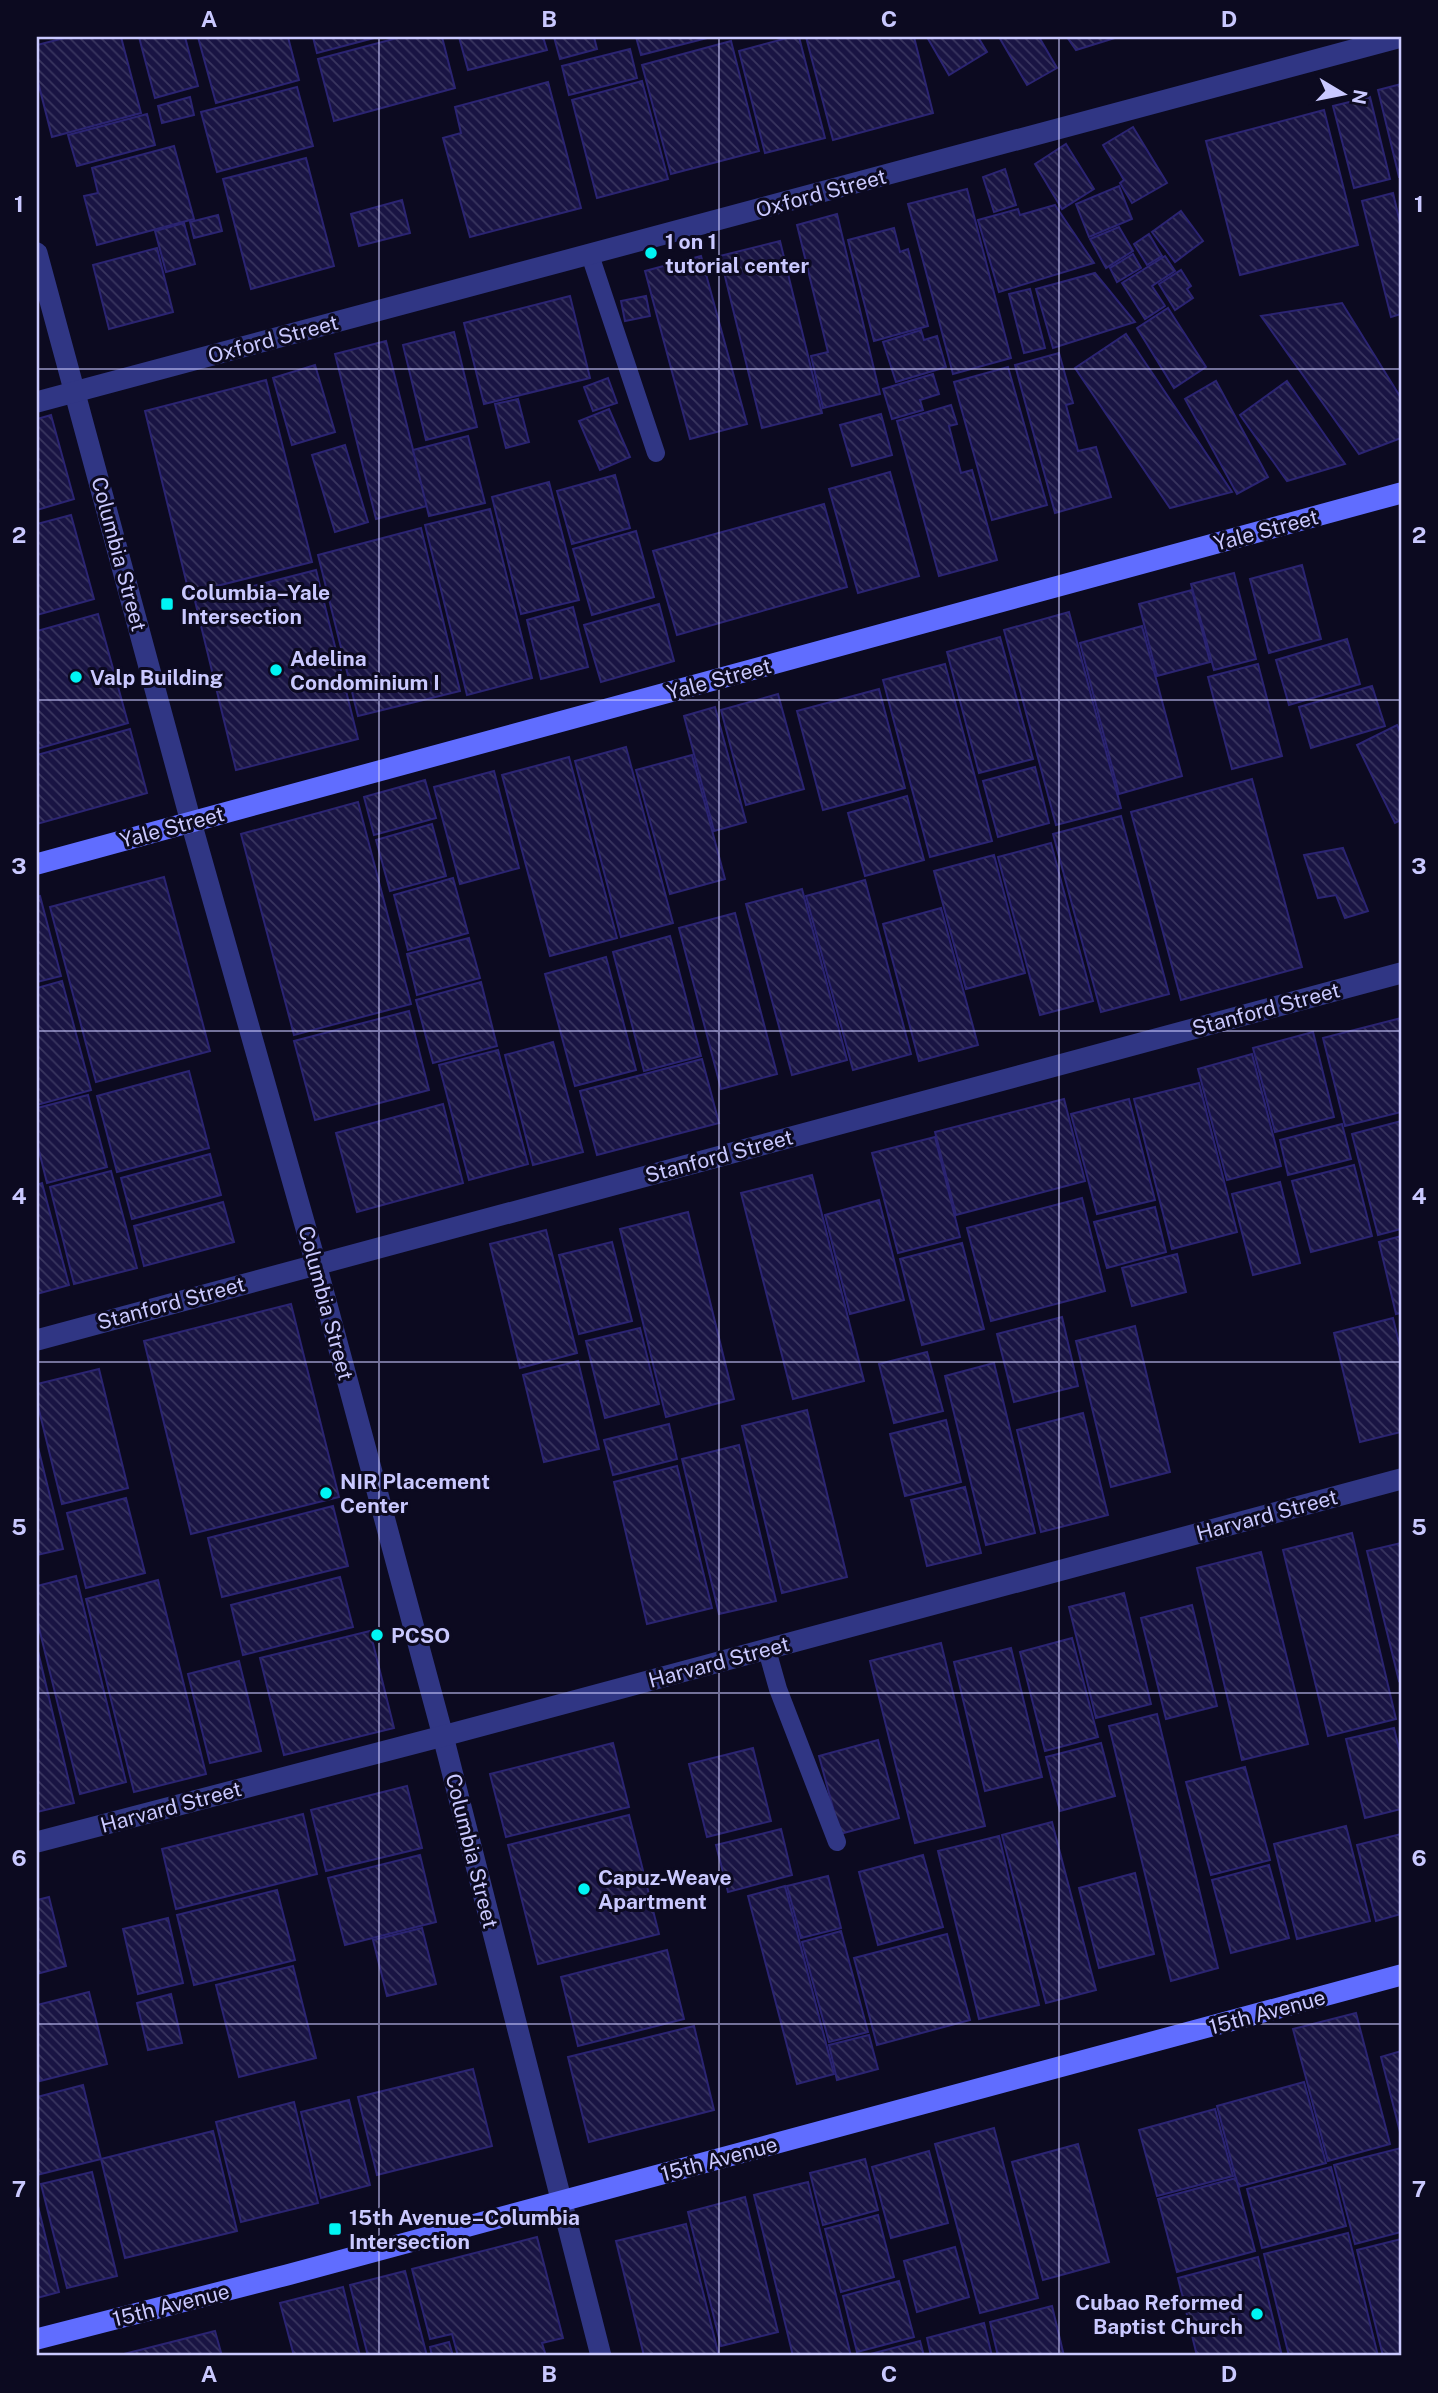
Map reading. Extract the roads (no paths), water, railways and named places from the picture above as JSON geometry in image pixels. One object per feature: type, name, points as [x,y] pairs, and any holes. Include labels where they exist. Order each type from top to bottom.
[{"type":"street","name":"Oxford Street","points":[[37,402],[1401,37]]},
{"type":"street","name":"Columbia Street","points":[[37,253],[191,822],[316,1264],[443,1736],[601,2356]]},
{"type":"street","name":"Yale Street","points":[[37,864],[1401,493]]},
{"type":"street","name":"Stanford Street","points":[[37,1340],[1401,973]]},
{"type":"street","name":"Harvard Street","points":[[37,1842],[767,1650],[1401,1479]]},
{"type":"street","name":"15th Avenue","points":[[37,2339],[1401,1975]]},
{"type":"lane","points":[[590,255],[656,453]]},
{"type":"lane","points":[[767,1650],[778,1689],[837,1842]]},
{"type":"place","name":"1 on 1 tutorial center","points":[[651,253]]},
{"type":"place","name":"Columbia–Yale Intersection","points":[[167,604]]},
{"type":"place","name":"Adelina Condominium I","points":[[276,670]]},
{"type":"place","name":"Valp Building","points":[[76,677]]},
{"type":"place","name":"NIR Placement Center","points":[[326,1493]]},
{"type":"place","name":"PCSO","points":[[377,1635]]},
{"type":"place","name":"Capuz-Weave Apartment","points":[[584,1889]]},
{"type":"place","name":"15th Avenue–Columbia Intersection","points":[[335,2229]]},
{"type":"place","name":"Cubao Reformed Baptist Church","points":[[1257,2314]]}]
